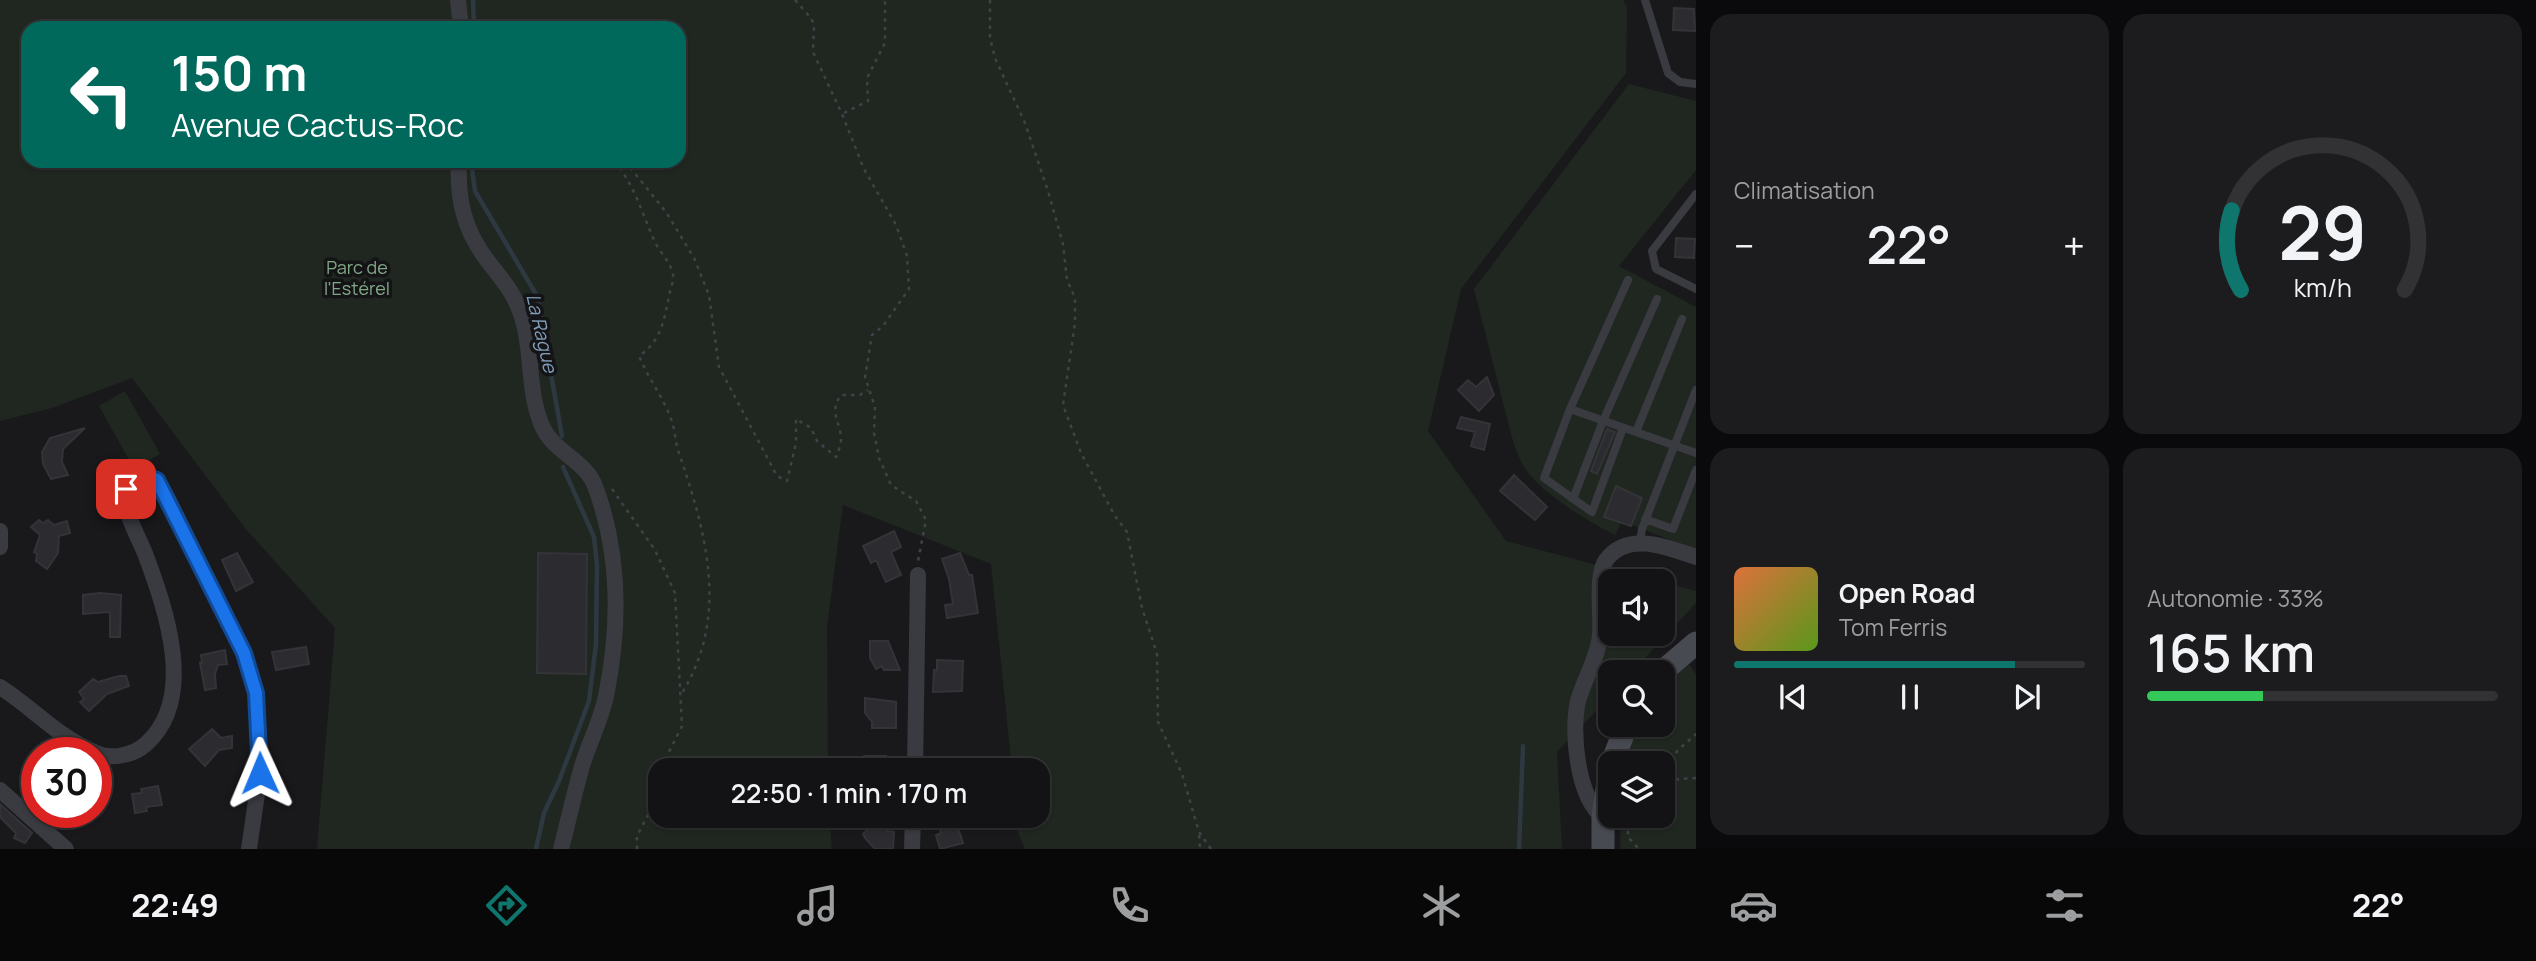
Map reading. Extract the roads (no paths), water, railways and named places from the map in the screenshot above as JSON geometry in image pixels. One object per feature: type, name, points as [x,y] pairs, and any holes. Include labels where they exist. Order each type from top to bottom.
[{"type":"main road","points":[[1675,661],[1696,643]]},
{"type":"main road","points":[[1603,828],[1603,849]]},
{"type":"street","points":[[458,0],[460,21]]},
{"type":"street","points":[[459,168],[460,207],[470,236],[511,290],[525,327],[535,404],[543,429],[557,449],[576,460],[594,484],[609,536],[615,582],[615,634],[605,698],[582,766],[561,849]]},
{"type":"street","points":[[112,756],[141,749],[157,734],[170,709],[174,678],[170,642],[160,599],[126,506],[126,489],[134,480],[144,476],[157,480],[167,497],[244,653],[256,693],[260,773],[249,849]]},
{"type":"street","points":[[0,531],[0,547]]},
{"type":"street","points":[[1598,813],[1592,808],[1580,772],[1574,723],[1600,635],[1601,573],[1605,560],[1618,550],[1640,542],[1661,545],[1696,557]]},
{"type":"street","points":[[915,758],[918,575]]},
{"type":"street","points":[[0,687],[66,737]]},
{"type":"street","points":[[0,790],[66,849]]},
{"type":"street","points":[[912,849],[913,828]]},
{"type":"lane","points":[[1645,0],[1668,73],[1680,82],[1696,84]]},
{"type":"lane","points":[[1696,194],[1652,251],[1656,269],[1696,289]]},
{"type":"lane","points":[[1623,428],[1592,512],[1544,478],[1570,409],[1628,280]]},
{"type":"lane","points":[[1573,499],[1603,421],[1657,299]]},
{"type":"lane","points":[[1636,432],[1682,319]]},
{"type":"lane","points":[[1640,542],[1645,519],[1696,390]]},
{"type":"lane","points":[[1570,409],[1696,453]]},
{"type":"lane","points":[[1645,519],[1673,528],[1696,470]]},
{"type":"waterway","name":"La Rague","points":[[473,0],[474,21]]},
{"type":"waterway","name":"La Rague","points":[[472,168],[475,191],[537,296],[562,436]]},
{"type":"waterway","points":[[536,849],[544,813],[589,701],[596,644],[597,565],[594,537],[563,467]]},
{"type":"waterway","points":[[1519,849],[1523,746]]},
{"type":"park label","name":"Parc de l'Estérel","points":[[357,278]]}]
